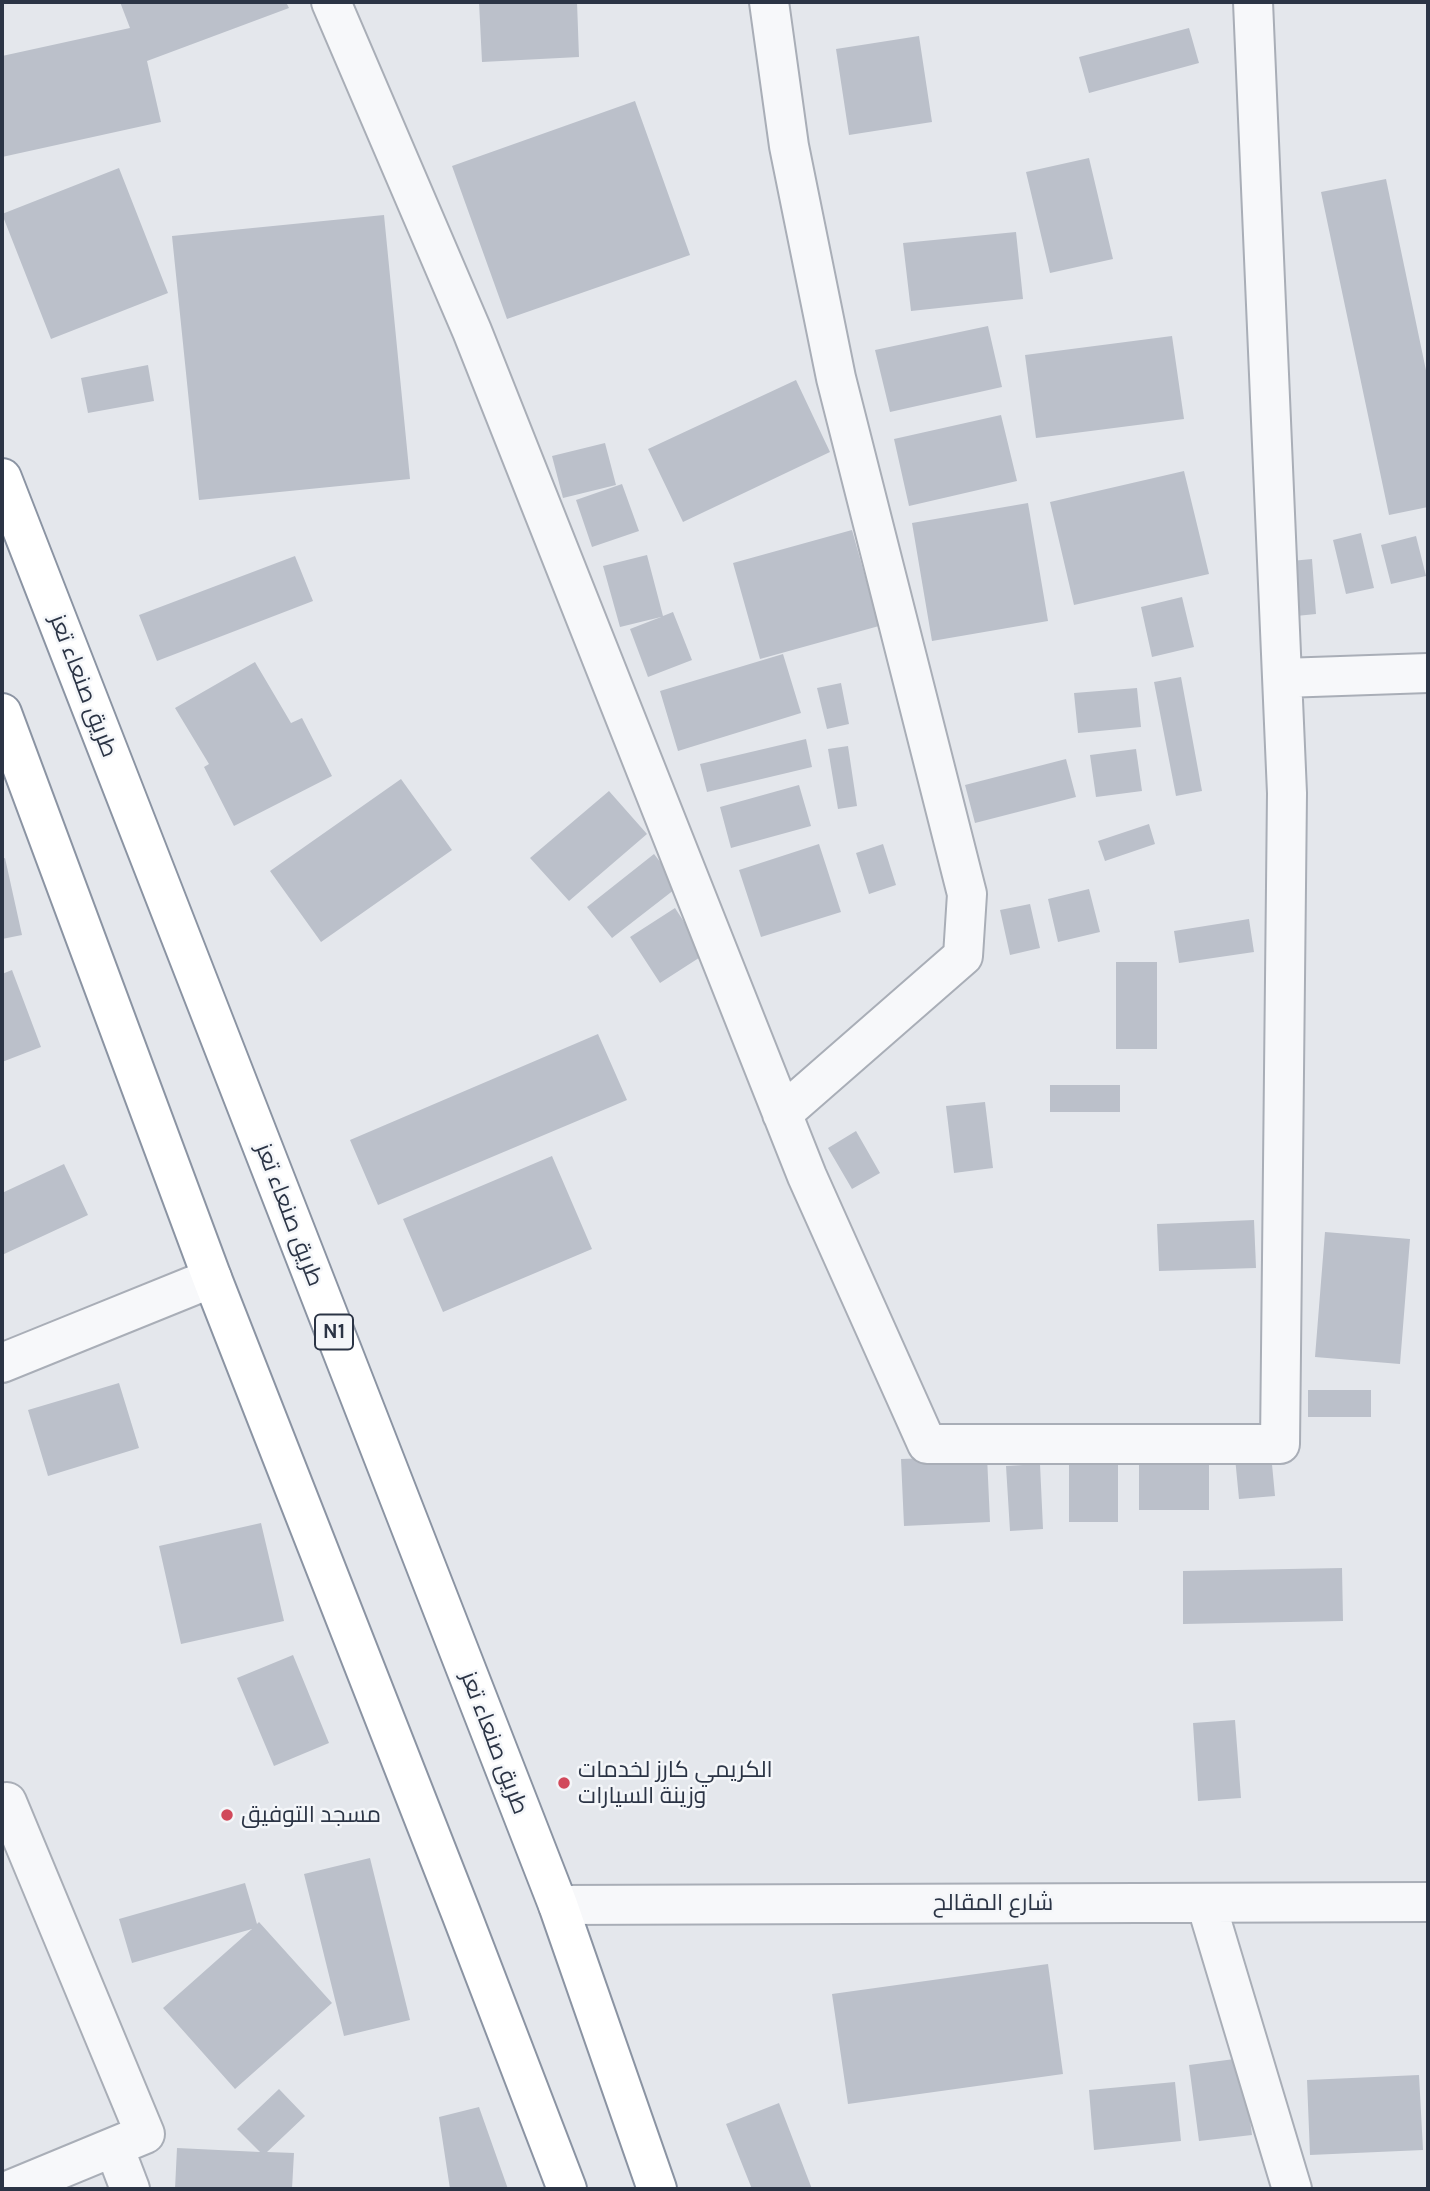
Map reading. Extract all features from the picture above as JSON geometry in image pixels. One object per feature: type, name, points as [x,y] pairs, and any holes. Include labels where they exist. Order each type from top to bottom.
[{"type":"highway","name":"طريق صنعاء تعز","points":[[2,478],[558,1905],[657,2189]]},
{"type":"highway","points":[[2,713],[212,1278],[567,2189]]},
{"type":"street","points":[[331,2],[472,331],[807,1177],[927,1444],[1280,1444],[1287,793],[1253,2]]},
{"type":"street","points":[[769,2],[789,146],[836,378],[967,894],[963,956],[782,1114]]},
{"type":"street","points":[[1283,678],[1428,673]]},
{"type":"street","points":[[2,1363],[212,1278]]},
{"type":"street","points":[[2,1804],[7,1802],[145,2134],[12,2189]]},
{"type":"street","name":"شارع المقالح","points":[[558,1905],[1428,1902]]},
{"type":"street","points":[[1206,1903],[1293,2189]]},
{"type":"street","points":[[114,2147],[130,2189]]},
{"type":"building","points":[[120,2],[286,2],[289,8],[147,61],[161,122],[2,157],[2,56],[130,28]]},
{"type":"building","points":[[479,2],[577,2],[579,57],[482,62]]},
{"type":"building","points":[[1189,28],[1199,63],[1089,93],[1079,57]]},
{"type":"building","points":[[919,36],[932,122],[849,135],[836,49]]},
{"type":"building","points":[[635,101],[690,255],[507,319],[452,166]]},
{"type":"building","points":[[1089,158],[1113,259],[1050,273],[1026,172]]},
{"type":"building","points":[[119,168],[168,293],[51,339],[2,214]]},
{"type":"building","points":[[1386,179],[1428,380],[1428,507],[1389,515],[1321,192]]},
{"type":"building","points":[[384,215],[410,479],[199,500],[172,236]]},
{"type":"building","points":[[1016,232],[1023,299],[911,311],[903,243]]},
{"type":"building","points":[[988,326],[1002,387],[890,412],[875,350]]},
{"type":"building","points":[[1172,336],[1184,419],[1036,438],[1025,355]]},
{"type":"building","points":[[148,365],[154,401],[88,413],[81,378]]},
{"type":"building","points":[[796,380],[830,452],[683,522],[648,449]]},
{"type":"building","points":[[1001,415],[1017,481],[909,506],[894,439]]},
{"type":"building","points":[[605,443],[616,485],[563,498],[552,456]]},
{"type":"building","points":[[1184,471],[1209,574],[1074,605],[1050,502]]},
{"type":"building","points":[[622,484],[639,531],[592,547],[576,500]]},
{"type":"building","points":[[1028,503],[1048,621],[932,641],[912,523]]},
{"type":"building","points":[[852,530],[879,626],[760,659],[733,563]]},
{"type":"building","points":[[1361,533],[1374,588],[1346,594],[1333,540]]},
{"type":"building","points":[[1416,536],[1426,576],[1391,584],[1381,545]]},
{"type":"building","points":[[647,555],[663,616],[673,612],[692,660],[648,677],[630,629],[661,617],[620,627],[603,566]]},
{"type":"building","points":[[295,556],[313,601],[157,661],[139,615]]},
{"type":"building","points":[[1312,559],[1316,614],[1296,616],[1291,561]]},
{"type":"building","points":[[1182,597],[1194,647],[1152,657],[1141,607]]},
{"type":"building","points":[[783,654],[801,713],[678,751],[660,691]]},
{"type":"building","points":[[255,662],[291,723],[302,718],[332,776],[234,826],[204,767],[209,764],[175,708]]},
{"type":"building","points":[[1181,677],[1202,791],[1176,796],[1154,682]]},
{"type":"building","points":[[841,683],[849,724],[827,729],[817,688]]},
{"type":"building","points":[[1137,688],[1141,727],[1078,733],[1074,693]]},
{"type":"building","points":[[806,739],[812,767],[707,792],[700,764]]},
{"type":"building","points":[[848,746],[857,806],[838,809],[828,749]]},
{"type":"building","points":[[1136,749],[1142,791],[1096,797],[1090,755]]},
{"type":"building","points":[[1066,759],[1076,797],[975,823],[965,785]]},
{"type":"building","points":[[401,779],[452,850],[321,942],[270,871]]},
{"type":"building","points":[[799,785],[811,826],[731,848],[720,807]]},
{"type":"building","points":[[609,791],[647,834],[569,901],[530,858]]},
{"type":"building","points":[[1149,824],[1155,844],[1105,861],[1098,841]]},
{"type":"building","points":[[819,844],[841,912],[761,937],[739,870]]},
{"type":"building","points":[[883,844],[896,885],[869,894],[856,853]]},
{"type":"building","points":[[654,854],[679,886],[612,938],[587,907]]},
{"type":"building","points":[[5,858],[22,935],[2,939],[2,859]]},
{"type":"building","points":[[1089,889],[1100,932],[1058,942],[1048,899]]},
{"type":"building","points":[[1030,904],[1040,948],[1010,955],[1000,910]]},
{"type":"building","points":[[675,908],[705,954],[660,983],[630,937]]},
{"type":"building","points":[[1249,919],[1254,952],[1179,963],[1174,931]]},
{"type":"building","points":[[1116,962],[1157,962],[1157,1049],[1116,1049]]},
{"type":"building","points":[[12,970],[41,1047],[2,1062],[2,974]]},
{"type":"building","points":[[598,1034],[627,1100],[378,1205],[350,1140]]},
{"type":"building","points":[[1050,1085],[1120,1085],[1120,1112],[1050,1112]]},
{"type":"building","points":[[985,1102],[993,1168],[954,1173],[946,1106]]},
{"type":"building","points":[[856,1131],[880,1173],[852,1189],[828,1148]]},
{"type":"building","points":[[552,1156],[592,1249],[443,1312],[403,1219]]},
{"type":"building","points":[[64,1164],[88,1215],[2,1255],[2,1193]]},
{"type":"building","points":[[1254,1220],[1256,1268],[1159,1271],[1157,1224]]},
{"type":"building","points":[[1325,1232],[1410,1239],[1400,1364],[1315,1357]]},
{"type":"building","points":[[119,1383],[139,1448],[48,1476],[28,1410]]},
{"type":"building","points":[[1308,1390],[1371,1390],[1371,1417],[1308,1417]]},
{"type":"building","points":[[1270,1443],[1275,1496],[1239,1499],[1234,1447]]},
{"type":"building","points":[[987,1456],[990,1522],[904,1526],[901,1459]]},
{"type":"building","points":[[1139,1459],[1209,1459],[1209,1510],[1139,1510]]},
{"type":"building","points":[[1069,1462],[1118,1462],[1118,1522],[1069,1522]]},
{"type":"building","points":[[1040,1464],[1043,1529],[1010,1531],[1006,1466]]},
{"type":"building","points":[[261,1523],[284,1621],[181,1644],[159,1546]]},
{"type":"building","points":[[1342,1568],[1343,1621],[1183,1624],[1183,1571]]},
{"type":"building","points":[[293,1655],[329,1743],[274,1766],[237,1678]]},
{"type":"building","points":[[1235,1720],[1241,1798],[1198,1801],[1193,1723]]},
{"type":"building","points":[[370,1858],[410,2020],[344,2036],[304,1874]]},
{"type":"building","points":[[245,1883],[257,1924],[259,1922],[332,2003],[235,2089],[163,2008],[252,1929],[132,1963],[119,1919]]},
{"type":"building","points":[[1048,1964],[1063,2074],[848,2104],[832,1994]]},
{"type":"building","points":[[1242,2058],[1252,2135],[1199,2141],[1189,2065]]},
{"type":"building","points":[[1419,2075],[1423,2150],[1310,2155],[1307,2080]]},
{"type":"building","points":[[1175,2082],[1181,2141],[1094,2150],[1089,2090]]},
{"type":"building","points":[[279,2089],[305,2116],[267,2152],[294,2153],[292,2189],[175,2189],[177,2148],[260,2152],[237,2129]]},
{"type":"building","points":[[779,2103],[812,2189],[752,2189],[726,2124]]},
{"type":"building","points":[[479,2107],[508,2189],[450,2189],[439,2117]]},
{"type":"place","name":"الكريمي كارز لخدمات وزينة السيارات","points":[[564,1783]]},
{"type":"place","name":"مسجد التوفيق","points":[[227,1815]]}]
